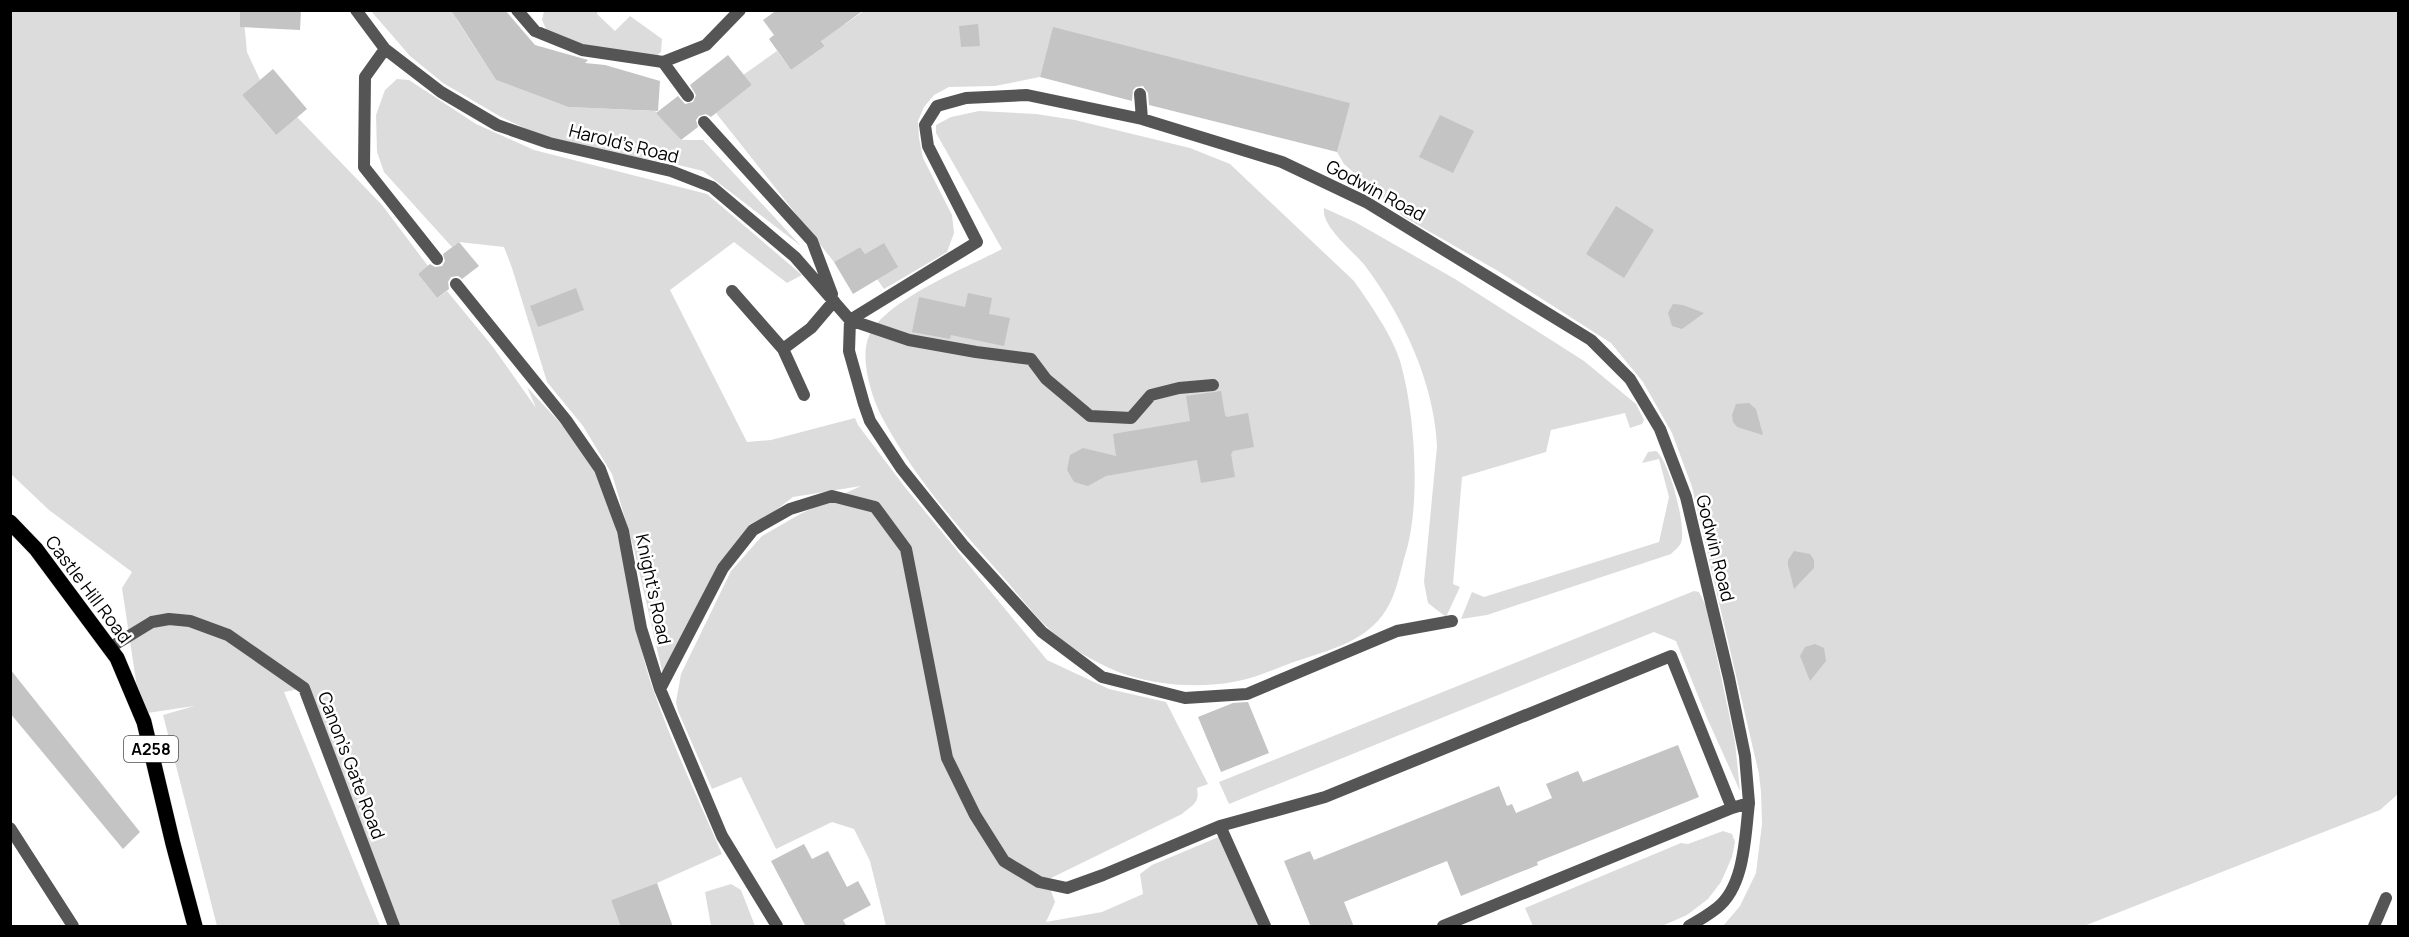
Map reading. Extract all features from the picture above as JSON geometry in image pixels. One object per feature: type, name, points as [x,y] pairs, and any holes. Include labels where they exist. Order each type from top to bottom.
[{"type":"main road","name":"Castle Hill Road","points":[[10,522],[36,549],[111,647],[144,722],[195,927]]},
{"type":"street","name":"Harold's Road","points":[[356,10],[385,49],[441,92],[497,125],[549,144],[671,171],[712,187],[795,257],[834,301]]},
{"type":"street","points":[[517,10],[535,31],[582,50],[663,62],[706,45],[740,10]]},
{"type":"street","points":[[385,49],[365,77],[364,167],[435,257]]},
{"type":"street","points":[[663,62],[688,96]]},
{"type":"street","name":"Godwin Road","points":[[850,320],[977,242],[928,146],[925,125],[937,106],[966,98],[1027,94],[1142,120],[1282,162],[1366,202],[1591,340],[1630,379],[1660,429],[1686,497],[1745,756],[1749,803],[1742,862],[1732,887],[1719,907],[1689,927]]},
{"type":"street","points":[[1140,94],[1142,120]]},
{"type":"street","points":[[704,122],[812,242],[834,301],[850,320],[909,340],[1031,359],[1046,379],[1090,416],[1131,418],[1151,394],[1179,388],[1213,385]]},
{"type":"street","name":"Knight's Road","points":[[456,284],[566,420],[600,469],[623,531],[641,628],[660,689],[722,836],[777,927]]},
{"type":"street","points":[[732,291],[783,349],[804,395]]},
{"type":"street","points":[[783,349],[811,328],[834,301]]},
{"type":"street","points":[[850,320],[849,351],[864,404],[870,421],[901,468],[963,545],[1042,632],[1102,676],[1185,698],[1247,694],[1398,631],[1452,621]]},
{"type":"street","points":[[660,689],[723,568],[753,530],[790,509],[832,496],[875,507],[906,549],[947,758],[975,815],[1004,861],[1039,882],[1067,888],[1220,826],[1325,797],[1671,656],[1732,808]]},
{"type":"street","name":"Canon's Gate Road","points":[[111,647],[152,622],[169,619],[190,621],[228,634],[304,688],[394,927]]},
{"type":"street","points":[[1443,927],[1749,803]]},
{"type":"street","points":[[1220,826],[1264,927]]},
{"type":"street","points":[[10,828],[73,927]]},
{"type":"street","points":[[2374,927],[2386,898]]},
{"type":"shaded area","points":[[10,11],[243,11],[247,52],[260,80],[242,95],[275,134],[297,117],[382,205],[428,266],[418,274],[437,298],[447,291],[493,347],[536,408],[527,387],[572,436],[594,469],[614,522],[638,634],[653,689],[677,752],[722,854],[657,883],[611,900],[621,926],[394,926],[304,688],[284,692],[380,926],[217,926],[163,715],[194,706],[141,714],[122,588],[132,572],[49,510],[11,474]]},
{"type":"shaded area","points":[[371,11],[454,11],[457,20],[496,80],[568,107],[655,111],[681,140],[703,140],[801,246],[703,171],[584,148],[543,137],[501,117],[443,83],[410,56]]},
{"type":"shaded area","points":[[544,11],[598,11],[597,14],[615,31],[630,16],[662,39],[661,52],[655,57],[572,42],[547,31],[542,20]]},
{"type":"shaded area","points":[[864,11],[2398,11],[2398,794],[2380,810],[2084,926],[1723,926],[1740,906],[1756,873],[1762,824],[1759,774],[1692,487],[1672,433],[1643,382],[1611,343],[1498,271],[1404,217],[1344,164],[1337,152],[1349,103],[1053,28],[1040,77],[995,86],[949,87],[934,95],[924,107],[918,121],[923,158],[952,215],[954,233],[947,252],[884,289],[877,279],[884,244],[865,254],[860,247],[834,262],[716,113],[752,85],[743,75],[777,51],[791,70],[825,46],[814,30],[837,13],[845,24]]},
{"type":"shaded area","points":[[397,79],[409,80],[476,124],[534,150],[707,194],[802,275],[787,283],[734,242],[670,290],[747,442],[771,440],[855,418],[904,486],[1047,660],[1109,689],[1166,702],[1208,784],[1197,788],[1196,801],[1182,814],[1047,880],[1055,902],[1046,922],[1102,912],[1143,894],[1140,874],[1152,865],[1221,836],[1259,926],[886,926],[870,861],[854,829],[832,822],[776,849],[741,777],[712,789],[676,702],[681,674],[731,571],[762,536],[802,513],[861,486],[793,497],[772,513],[750,524],[720,563],[663,675],[634,549],[612,474],[583,426],[547,382],[504,247],[459,242],[452,247],[384,172],[377,152],[376,115],[385,90]]},
{"type":"shaded area","points":[[979,111],[1036,114],[1075,120],[1190,148],[1230,164],[1354,281],[1386,330],[1400,361],[1409,405],[1414,457],[1414,508],[1406,552],[1390,603],[1368,631],[1331,650],[1238,681],[1208,685],[1177,685],[1146,680],[1116,671],[1089,658],[1048,628],[970,540],[923,482],[879,411],[868,378],[866,345],[878,323],[891,310],[948,275],[1002,249],[936,133],[936,125],[951,117]]},
{"type":"shaded area","points":[[1324,208],[1355,222],[1455,279],[1584,361],[1636,404],[1644,420],[1642,424],[1630,428],[1625,413],[1551,430],[1546,452],[1462,477],[1453,584],[1460,587],[1446,617],[1428,603],[1424,582],[1437,446],[1435,422],[1423,374],[1404,329],[1380,286],[1333,231],[1324,215]]},
{"type":"shaded area","points":[[1656,451],[1666,467],[1679,509],[1681,543],[1671,554],[1487,615],[1461,619],[1472,592],[1484,597],[1659,542],[1669,497],[1659,459],[1642,463],[1648,452]]},
{"type":"shaded area","points":[[1694,591],[1699,592],[1706,606],[1735,742],[1740,791],[1676,641],[1654,632],[1229,804],[1219,782]]},
{"type":"shaded area","points":[[1723,831],[1732,834],[1735,842],[1732,857],[1721,882],[1708,899],[1687,915],[1662,926],[1533,926],[1525,908],[1681,843],[1688,844]]},
{"type":"shaded area","points":[[731,884],[741,890],[755,926],[711,926],[705,892]]},
{"type":"building","points":[[240,10],[301,10],[300,30],[240,27]]},
{"type":"building","points":[[451,10],[505,10],[535,45],[588,60],[585,63],[605,65],[660,81],[658,111],[568,107],[496,80]]},
{"type":"building","points":[[777,10],[864,10],[821,41],[825,46],[791,70],[769,39],[774,35],[763,20]]},
{"type":"building","points":[[978,24],[980,46],[961,47],[959,26]]},
{"type":"building","points":[[1053,27],[1350,103],[1337,152],[1149,105],[1148,93],[1143,86],[1133,90],[1132,101],[1040,77]]},
{"type":"building","points":[[728,55],[752,85],[711,117],[706,114],[699,116],[696,120],[698,127],[681,140],[656,113],[678,96],[685,104],[693,102],[696,95],[690,85]]},
{"type":"building","points":[[273,69],[307,109],[276,135],[242,95]]},
{"type":"building","points":[[1440,115],[1474,131],[1453,173],[1419,157]]},
{"type":"building","points":[[1616,206],[1654,230],[1624,278],[1586,254]]},
{"type":"building","points":[[459,242],[479,266],[462,279],[458,276],[451,277],[448,282],[449,289],[437,298],[418,274],[430,264],[435,267],[442,266],[445,261],[443,254]]},
{"type":"building","points":[[884,243],[898,267],[853,294],[834,262],[860,247],[865,254]]},
{"type":"building","points":[[576,288],[584,310],[538,327],[530,306]]},
{"type":"building","points":[[968,293],[992,298],[989,314],[1010,318],[1004,346],[951,335],[950,339],[912,332],[919,297],[965,307]]},
{"type":"building","points":[[1673,304],[1683,305],[1704,313],[1682,329],[1672,326],[1668,313]]},
{"type":"building","points":[[1221,391],[1227,417],[1248,413],[1254,447],[1233,451],[1231,454],[1235,477],[1201,483],[1197,460],[1106,476],[1088,486],[1074,482],[1067,470],[1070,455],[1083,448],[1116,456],[1113,434],[1190,421],[1186,396]]},
{"type":"building","points":[[1749,403],[1756,409],[1763,435],[1737,427],[1733,422],[1732,415],[1736,404]]},
{"type":"building","points":[[1794,551],[1810,554],[1814,560],[1814,568],[1794,589],[1788,560]]},
{"type":"building","points":[[1815,644],[1824,648],[1826,661],[1810,681],[1800,656],[1805,647]]},
{"type":"building","points":[[10,669],[140,832],[123,849],[10,713]]},
{"type":"building","points":[[1248,702],[1269,753],[1221,772],[1198,717],[1233,703]]},
{"type":"building","points":[[1678,745],[1699,797],[1537,862],[1538,865],[1461,896],[1447,861],[1344,902],[1354,927],[1311,927],[1284,861],[1310,851],[1314,860],[1499,786],[1507,806],[1512,804],[1516,813],[1552,798],[1546,784],[1578,771],[1583,782]]},
{"type":"building","points":[[804,844],[812,859],[828,851],[847,887],[858,881],[871,905],[843,920],[847,927],[806,927],[771,861]]},
{"type":"building","points":[[657,883],[673,927],[621,927],[611,900]]}]
